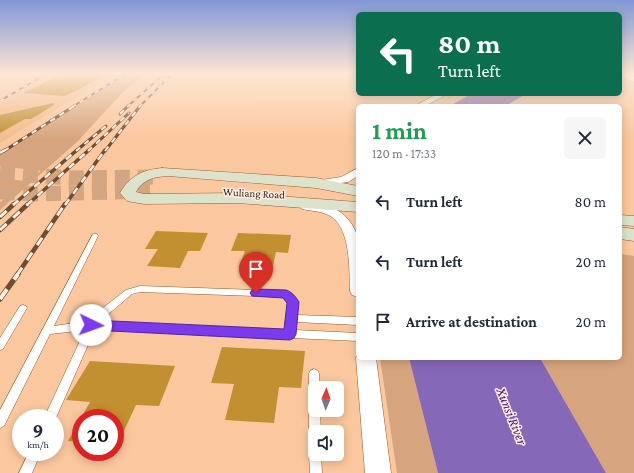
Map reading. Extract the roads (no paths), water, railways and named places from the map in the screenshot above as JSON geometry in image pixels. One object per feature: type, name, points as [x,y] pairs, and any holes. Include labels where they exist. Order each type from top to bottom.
[{"type":"main road","points":[[356,193],[316,183],[189,172],[160,172],[148,174],[139,178],[135,181],[128,193],[133,198],[144,199],[225,198],[356,206]]},
{"type":"main road","name":"Wuliang Road","points":[[356,193],[225,181],[153,184],[302,197],[356,206]]},
{"type":"main road","points":[[622,220],[634,221]]},
{"type":"main road","points":[[622,233],[634,235]]},
{"type":"street","points":[[423,104],[438,96]]},
{"type":"street","points":[[316,183],[339,182],[356,172]]},
{"type":"street","points":[[279,201],[315,207],[331,212],[340,217],[355,235],[356,254]]},
{"type":"street","points":[[366,360],[378,473]]},
{"type":"lane","points":[[0,422],[95,236]]},
{"type":"lane","points":[[54,409],[94,320],[134,290],[286,294],[293,302],[290,334]]},
{"type":"lane","points":[[0,346],[23,308]]},
{"type":"lane","points":[[292,318],[356,321]]},
{"type":"lane","points":[[46,331],[91,325],[356,337]]},
{"type":"lane","points":[[314,374],[315,425]]},
{"type":"lane","points":[[26,473],[31,461]]},
{"type":"lane","points":[[315,461],[316,473]]},
{"type":"water","points":[[468,96],[522,96],[508,104],[454,104]]},
{"type":"water","name":"Xunsi River","points":[[410,360],[541,360],[606,473],[438,473]]},
{"type":"tunnel","points":[[0,173],[70,178],[157,177]]},
{"type":"tunnel","points":[[0,192],[36,194],[150,191]]},
{"type":"railway","points":[[0,101],[10,95]]},
{"type":"railway","points":[[72,107],[91,95]]},
{"type":"railway","points":[[127,107],[140,95]]},
{"type":"railway","points":[[140,106],[151,95]]},
{"type":"railway","points":[[4,151],[74,106]]},
{"type":"railway","points":[[105,151],[140,106]]},
{"type":"railway","points":[[120,114],[127,107]]},
{"type":"railway","points":[[88,151],[129,113]]},
{"type":"railway","points":[[76,151],[106,126]]},
{"type":"railway","points":[[0,153],[5,150]]},
{"type":"railway","points":[[13,205],[77,150]]},
{"type":"railway","points":[[27,205],[89,150]]},
{"type":"railway","points":[[65,205],[105,150]]},
{"type":"railway","points":[[0,217],[14,204]]},
{"type":"railway","points":[[0,230],[28,204]]},
{"type":"railway","points":[[17,275],[65,204]]},
{"type":"railway","points":[[0,299],[18,274]]}]
